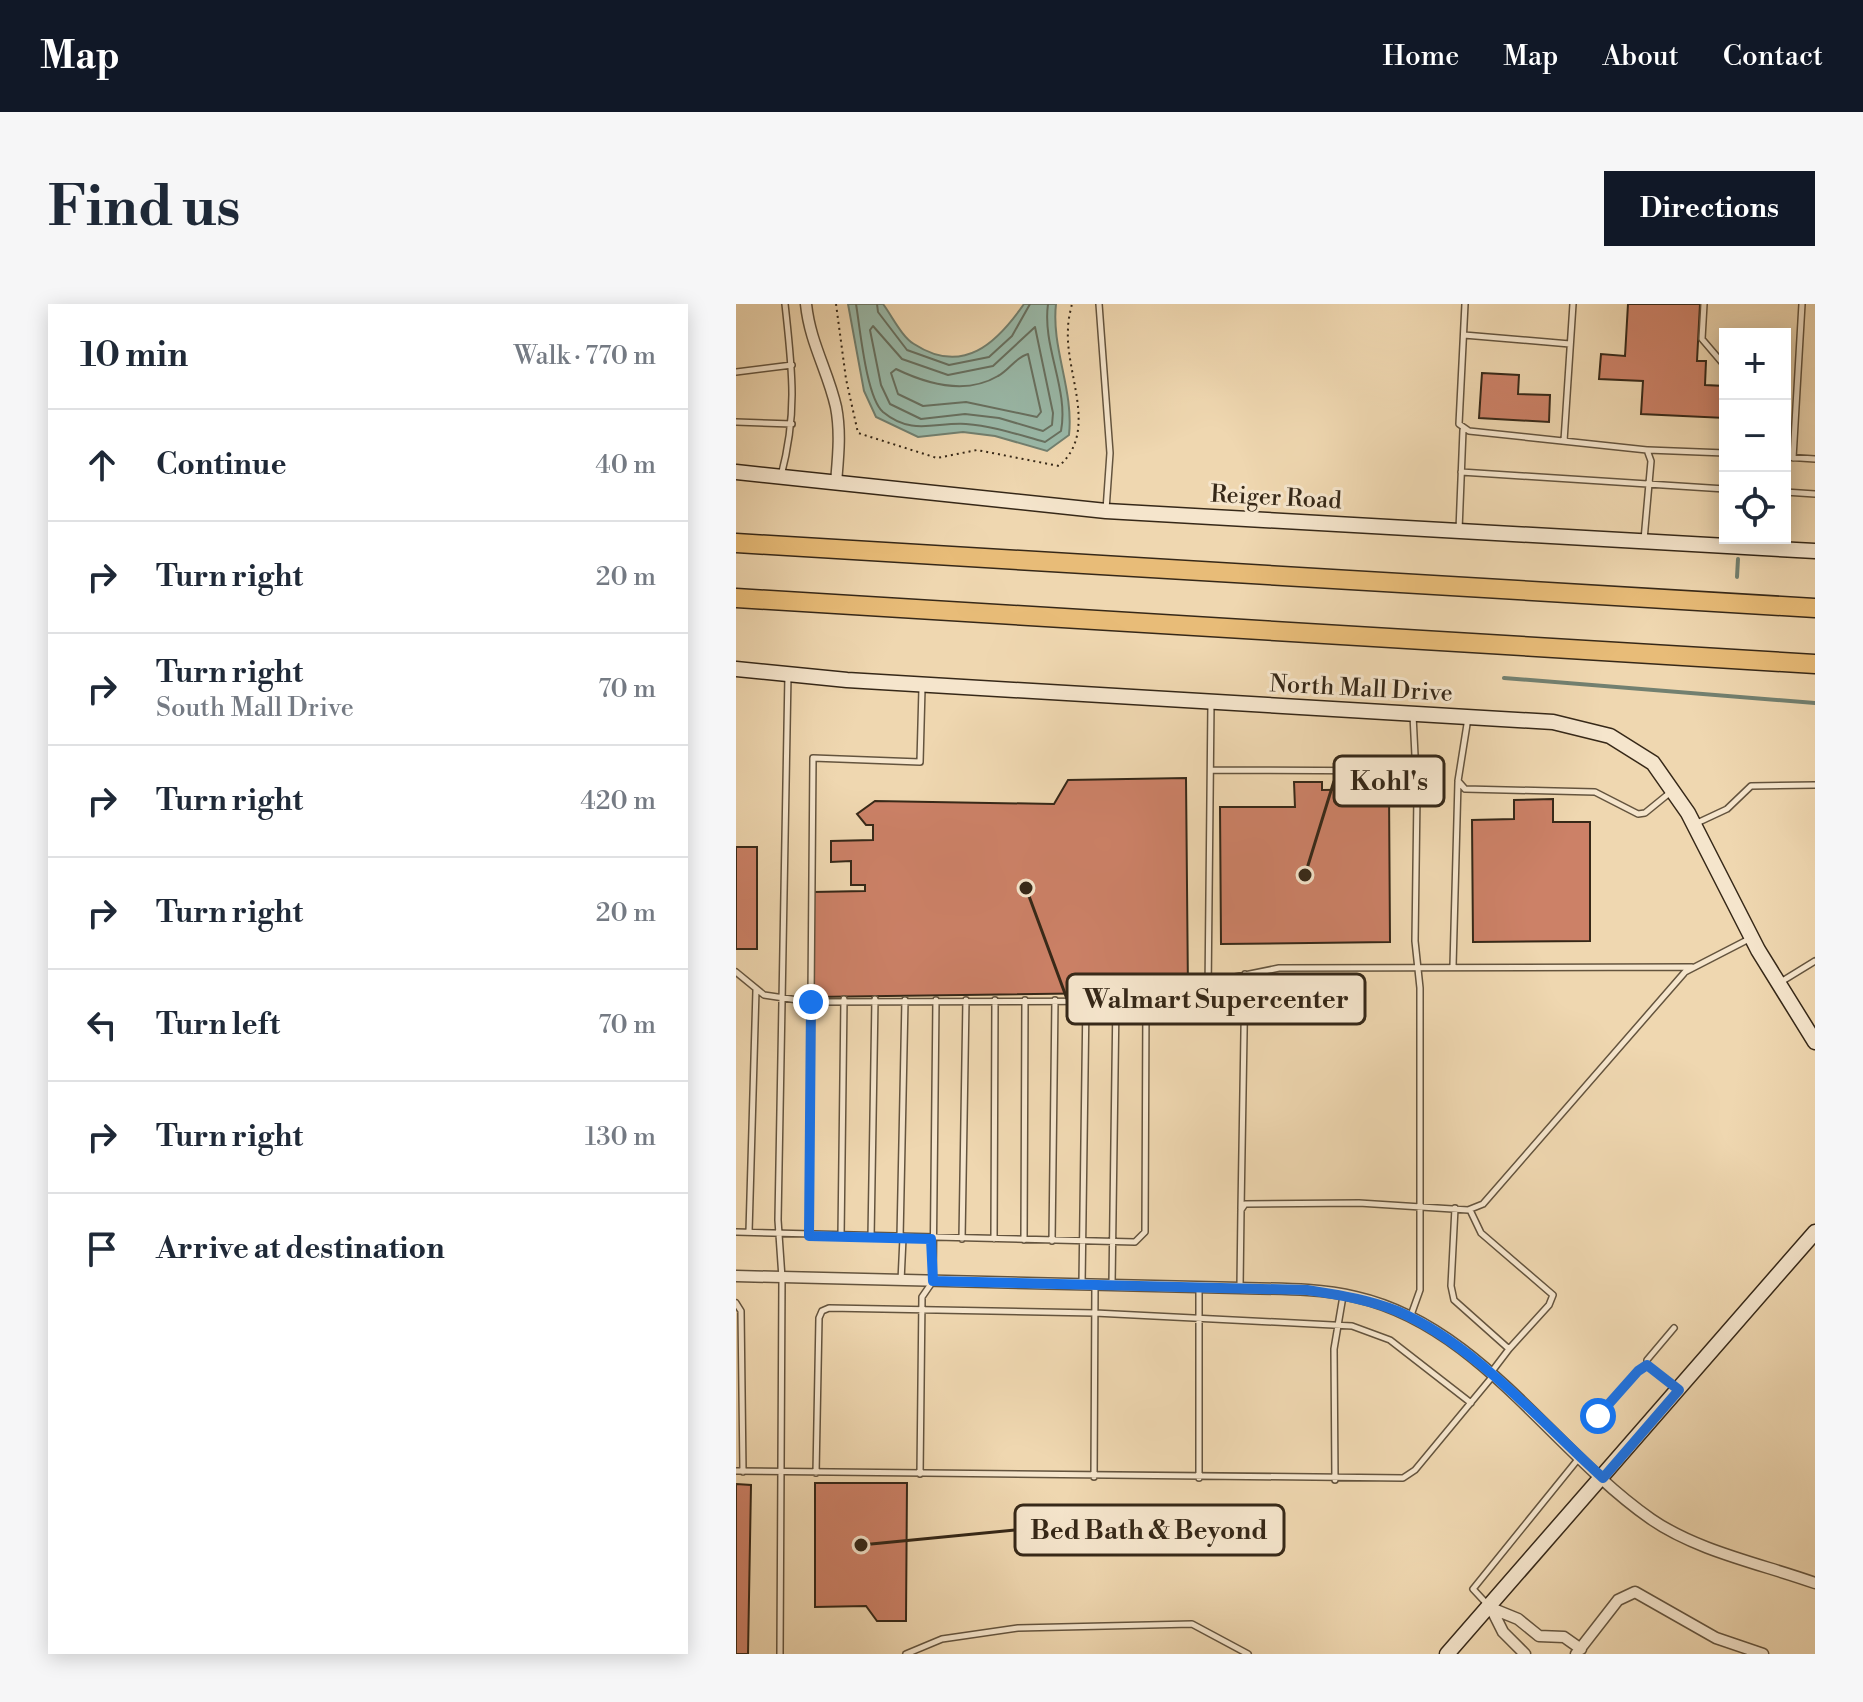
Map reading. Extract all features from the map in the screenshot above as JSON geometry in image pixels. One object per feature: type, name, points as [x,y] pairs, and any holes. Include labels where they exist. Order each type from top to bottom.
[{"type":"highway","points":[[736,541],[1815,608]]},
{"type":"highway","points":[[736,598],[1815,664]]},
{"type":"street","points":[[806,304],[813,347],[828,383],[839,425],[836,483]]},
{"type":"street","name":"Reiger Road","points":[[736,472],[1106,511],[1815,551]]},
{"type":"street","name":"North Mall Drive","points":[[736,669],[1211,703],[1553,722],[1610,736],[1653,763],[1672,791],[1694,824],[1752,938],[1815,1042]]},
{"type":"street","points":[[1447,1654],[1491,1608],[1815,1232]]},
{"type":"street","points":[[736,1276],[1240,1288],[1343,1295],[1410,1318],[1441,1336],[1491,1376],[1652,1520],[1704,1544],[1815,1583]]},
{"type":"street","points":[[1491,1608],[1518,1619],[1539,1636],[1564,1637],[1578,1651],[1618,1600],[1635,1592],[1716,1638],[1761,1654]]},
{"type":"street","points":[[1491,1608],[1503,1632],[1525,1654],[1539,1636]]},
{"type":"lane","points":[[781,477],[792,424],[792,365],[785,304]]},
{"type":"lane","points":[[1099,304],[1110,453],[1106,511]]},
{"type":"lane","points":[[1458,531],[1463,430],[1459,415],[1465,304]]},
{"type":"lane","points":[[1564,441],[1573,304]]},
{"type":"lane","points":[[1704,304],[1702,339],[1719,359]]},
{"type":"lane","points":[[1802,304],[1793,458],[1815,459]]},
{"type":"lane","points":[[1464,335],[1570,344]]},
{"type":"lane","points":[[736,372],[792,365]]},
{"type":"lane","points":[[736,422],[792,424]]},
{"type":"lane","points":[[1463,430],[1647,450],[1719,453]]},
{"type":"lane","points":[[1644,541],[1650,455],[1647,450]]},
{"type":"lane","points":[[1461,472],[1719,489]]},
{"type":"lane","points":[[1791,492],[1815,494]]},
{"type":"lane","points":[[780,1654],[782,1278],[779,1232],[788,674]]},
{"type":"lane","points":[[809,1236],[813,758],[920,762],[922,684]]},
{"type":"lane","points":[[1208,994],[1211,703]]},
{"type":"lane","points":[[1410,1318],[1420,1290],[1413,714]]},
{"type":"lane","points":[[1453,966],[1458,781],[1468,717]]},
{"type":"lane","points":[[1211,770],[1415,771]]},
{"type":"lane","points":[[1458,781],[1465,789],[1595,792],[1638,814],[1645,813],[1672,791]]},
{"type":"lane","points":[[1694,824],[1727,809],[1751,786],[1815,785]]},
{"type":"lane","points":[[1241,1210],[1252,1203],[1419,1205],[1470,1210],[1493,1195],[1692,967],[1752,938]]},
{"type":"lane","points":[[1778,983],[1815,962]]},
{"type":"lane","points":[[736,972],[756,990],[782,999],[811,1002],[844,999],[1197,1001],[1245,974],[1278,968],[1692,967]]},
{"type":"lane","points":[[1240,1288],[1245,974]]},
{"type":"lane","points":[[749,1232],[756,990]]},
{"type":"lane","points":[[841,1237],[844,999]]},
{"type":"lane","points":[[871,1238],[875,999]]},
{"type":"lane","points":[[901,1281],[905,1000]]},
{"type":"lane","points":[[920,1474],[922,1297],[933,1281],[931,1239],[936,1000]]},
{"type":"lane","points":[[962,1239],[966,1000]]},
{"type":"lane","points":[[994,1239],[995,1000]]},
{"type":"lane","points":[[1024,1240],[1025,1000]]},
{"type":"lane","points":[[1052,1241],[1055,1000]]},
{"type":"lane","points":[[1082,1285],[1086,1000]]},
{"type":"lane","points":[[1112,1285],[1116,1000]]},
{"type":"lane","points":[[736,1232],[871,1238],[1135,1242],[1145,1232],[1146,1001]]},
{"type":"lane","points":[[1455,1208],[1451,1286],[1454,1300],[1509,1349]]},
{"type":"lane","points":[[736,1303],[741,1311],[742,1349],[739,1472],[1335,1480],[1403,1478],[1415,1470],[1471,1403],[1509,1349],[1549,1305],[1553,1295],[1481,1233],[1470,1210]]},
{"type":"lane","points":[[1094,1477],[1095,1285]]},
{"type":"lane","points":[[1199,1287],[1199,1478]]},
{"type":"lane","points":[[1335,1480],[1334,1349],[1343,1295]]},
{"type":"lane","points":[[816,1473],[822,1311],[922,1307],[1338,1325],[1390,1340],[1471,1403]]},
{"type":"lane","points":[[1598,1416],[1647,1365],[1647,1360],[1674,1328]]},
{"type":"lane","points":[[1647,1365],[1679,1390]]},
{"type":"lane","points":[[1491,1608],[1473,1589],[1580,1457]]},
{"type":"lane","points":[[906,1654],[942,1639],[1018,1628],[1192,1624],[1248,1654]]},
{"type":"path","points":[[836,304],[846,379],[858,433],[937,458],[977,450],[1059,466],[1072,455],[1080,426],[1067,330],[1072,304]]},
{"type":"water","points":[[848,304],[883,304],[910,341],[932,353],[948,357],[977,351],[990,342],[1024,304],[1056,304],[1057,337],[1070,418],[1069,435],[1047,451],[995,436],[963,432],[918,437],[876,417],[864,391]]},
{"type":"building","points":[[1628,304],[1700,304],[1697,361],[1706,361],[1705,385],[1719,386],[1719,418],[1641,414],[1643,381],[1599,379],[1601,354],[1625,356]]},
{"type":"building","points":[[1482,373],[1519,375],[1518,394],[1550,395],[1549,422],[1479,418]]},
{"type":"building","points":[[1186,778],[1188,992],[813,997],[813,892],[865,891],[865,885],[851,885],[851,861],[831,862],[831,841],[873,840],[873,825],[866,825],[857,814],[875,801],[1054,804],[1068,780]]},
{"type":"building","points":[[1294,782],[1322,782],[1322,790],[1389,789],[1390,942],[1221,944],[1220,807],[1295,807]]},
{"type":"building","points":[[1553,799],[1553,822],[1590,822],[1590,941],[1473,942],[1472,820],[1514,819],[1514,800]]},
{"type":"building","points":[[736,847],[757,847],[757,949],[736,949]]},
{"type":"building","points":[[815,1483],[907,1483],[906,1621],[877,1621],[866,1606],[815,1607]]},
{"type":"building","points":[[736,1484],[751,1485],[748,1654],[736,1654]]},
{"type":"waterway","points":[[1737,577],[1738,559]]},
{"type":"waterway","points":[[1504,678],[1815,703]]},
{"type":"place","name":"Kohl's","points":[[1305,875]]},
{"type":"place","name":"Walmart Supercenter","points":[[1026,888]]},
{"type":"place","name":"Bed Bath & Beyond","points":[[861,1545]]},
{"type":"route","points":[[811,1002],[809,1236],[931,1239],[933,1281],[1307,1290],[1357,1297],[1399,1312],[1441,1336],[1481,1366],[1603,1478],[1679,1390],[1647,1365],[1598,1416]]}]
